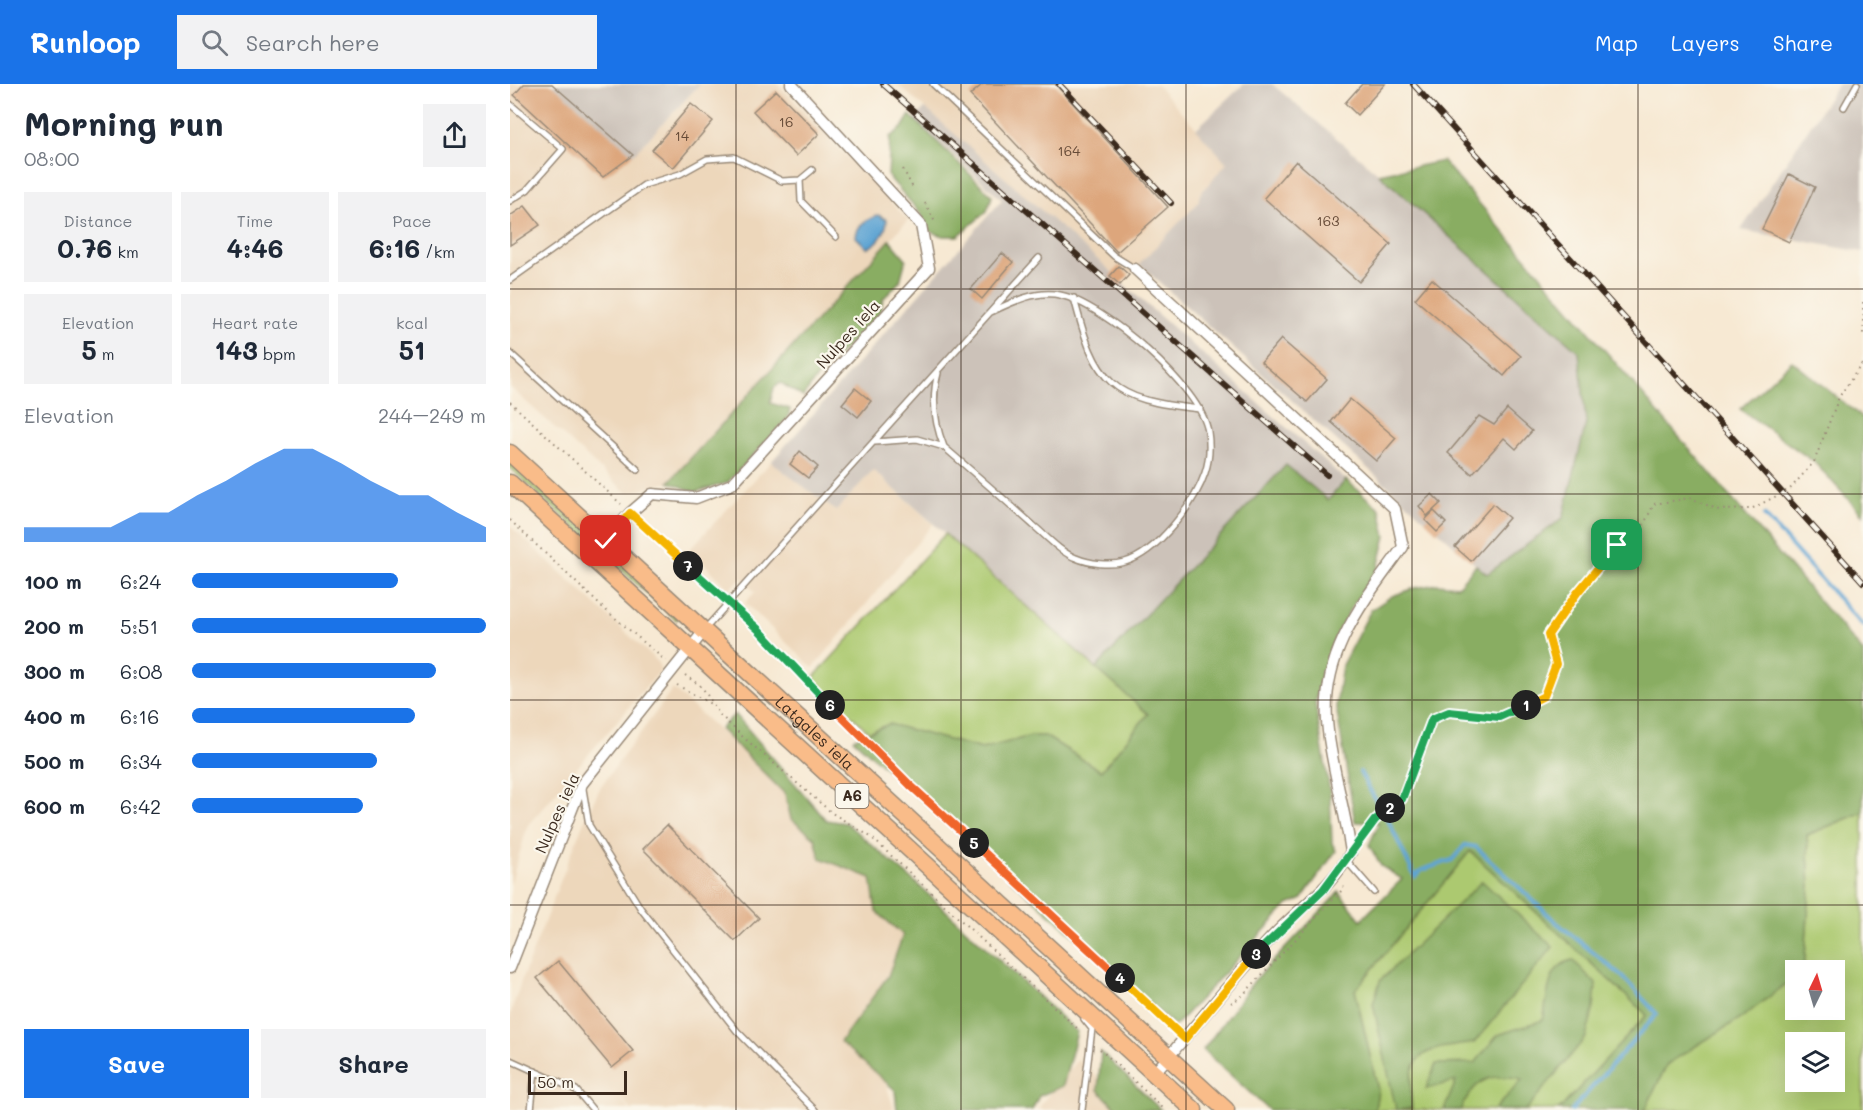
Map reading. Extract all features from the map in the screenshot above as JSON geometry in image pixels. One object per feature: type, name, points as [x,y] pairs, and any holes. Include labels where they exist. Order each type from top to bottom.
[{"type":"highway","name":"Latgales iela","points":[[510,453],[1168,1057],[1229,1109]]},
{"type":"highway","name":"Latgales iela","points":[[510,483],[1194,1110]]},
{"type":"street","name":"Nulpes iela","points":[[606,541],[630,513],[652,494],[696,498],[732,484],[929,268],[921,225],[791,84]]},
{"type":"street","points":[[1135,268],[1395,508],[1403,547],[1345,630],[1329,677],[1327,729],[1348,856],[1334,877],[1275,933],[1154,1073]]},
{"type":"street","name":"Nulpes iela","points":[[510,968],[582,784],[704,631]]},
{"type":"lane","points":[[933,84],[1114,256],[1135,268]]},
{"type":"lane","points":[[1844,107],[1857,84]]},
{"type":"lane","points":[[510,104],[563,149],[526,190],[510,201]]},
{"type":"lane","points":[[510,279],[644,185],[680,174],[707,159],[734,157],[782,181],[800,180],[812,170]]},
{"type":"lane","points":[[800,180],[801,201],[836,237]]},
{"type":"lane","points":[[704,631],[1039,258]]},
{"type":"lane","points":[[875,442],[918,439],[944,447],[1074,557],[1110,564],[1126,562],[1143,554],[1162,537],[1200,487],[1209,454],[1208,431],[1200,409],[1190,392],[1167,368],[1090,306],[1074,298],[1057,294],[1041,295],[1018,299],[991,312]]},
{"type":"lane","points":[[1074,298],[1095,363],[1102,375],[1116,388],[1148,402],[1200,409]]},
{"type":"lane","points":[[510,353],[638,470]]},
{"type":"lane","points":[[939,370],[934,405],[936,427],[944,447]]},
{"type":"lane","points":[[582,784],[589,825],[642,909],[737,1031],[815,1110]]},
{"type":"lane","points":[[1348,856],[1374,892]]},
{"type":"lane","name":"Latgales iela","points":[[1060,986],[1092,1029],[1090,1040]]},
{"type":"lane","points":[[1082,1110],[1090,1040]]},
{"type":"lane","points":[[510,1060],[576,1089],[593,1110]]},
{"type":"lane","points":[[531,1110],[535,1071]]},
{"type":"path","points":[[903,169],[914,190]]},
{"type":"path","points":[[925,202],[936,224]]},
{"type":"path","points":[[1862,303],[1863,335]]},
{"type":"path","points":[[1348,856],[1375,820],[1402,799],[1432,719],[1449,712],[1499,717],[1544,696],[1556,664],[1548,635],[1577,593],[1617,545],[1620,531],[1638,536],[1654,504],[1690,498],[1719,510],[1751,508],[1790,489],[1814,462],[1839,397],[1863,362]]},
{"type":"path","points":[[510,402],[729,603],[910,785],[1185,1039]]},
{"type":"path","points":[[510,520],[602,606],[702,687],[712,704],[743,737],[832,813],[871,837],[1165,1110]]},
{"type":"path","points":[[663,680],[687,688],[712,704]]},
{"type":"path","points":[[1222,1008],[1241,997],[1344,888],[1334,877]]},
{"type":"shaded area","points":[[510,84],[552,84],[633,155],[700,84],[778,84],[908,220],[669,482],[627,493],[510,387]]},
{"type":"shaded area","points":[[552,84],[700,84],[633,155]]},
{"type":"shaded area","points":[[897,84],[1156,84],[1228,163],[1200,194],[1198,203],[1120,285],[1113,273]]},
{"type":"shaded area","points":[[1244,84],[1272,84],[1379,174],[1579,352],[1586,423],[1563,518],[1486,574],[1139,264],[1198,203],[1200,194],[1227,163],[1196,129]]},
{"type":"shaded area","points":[[1838,84],[1863,84],[1863,252],[1741,230]]},
{"type":"shaded area","points":[[925,108],[1113,273],[1120,285],[1122,283],[1346,480],[1328,500],[1286,465],[1096,668],[873,470],[836,511],[771,462],[1002,200],[914,119]]},
{"type":"shaded area","points":[[771,462],[836,511],[873,470],[933,524],[813,668],[745,603],[755,592],[742,578],[729,589],[690,549]]},
{"type":"shaded area","points":[[510,526],[657,661],[661,670],[528,825],[510,885]]},
{"type":"shaded area","points":[[673,689],[921,912],[865,1016],[894,1110],[631,1110],[612,1088],[629,1110],[510,1110],[510,1015],[522,979],[582,826],[601,786]]},
{"type":"shaded area","points":[[1078,1059],[1131,1110],[1038,1110]]},
{"type":"green space","points":[[910,115],[992,196],[987,211],[958,236],[943,236],[928,231],[920,213],[888,176],[890,137],[902,128]]},
{"type":"green space","points":[[1443,161],[1863,652],[1863,812],[1807,835],[1810,888],[1805,960],[1785,960],[1785,985],[1744,1016],[1667,1064],[1645,1110],[1559,1110],[1647,1015],[1470,851],[1355,990],[1378,1090],[1375,1110],[1269,1110],[1203,1050],[1254,981],[1339,892],[1361,920],[1402,879],[1381,866],[1369,845],[1379,823],[1355,822],[1336,706],[1342,665],[1371,610],[1392,596],[1415,588],[1437,584],[1458,586],[1476,565],[1487,574],[1563,518],[1586,423],[1579,352],[1379,174]]},
{"type":"green space","points":[[890,240],[906,259],[900,281],[883,299],[879,316],[820,373],[803,397],[781,383],[774,388],[770,403],[790,409],[788,418],[727,483],[695,492],[669,482]]},
{"type":"green space","points":[[1792,361],[1863,418],[1863,515],[1814,462],[1740,409]]},
{"type":"green space","points":[[510,457],[681,615],[676,620],[510,468]]},
{"type":"green space","points":[[1286,465],[1328,500],[1346,480],[1380,509],[1386,536],[1378,568],[1349,611],[1327,658],[1315,703],[1330,792],[1332,843],[1336,851],[1301,900],[1288,905],[1175,1026],[853,739],[889,724],[982,749],[1031,736],[1045,736],[1101,771],[1148,714],[1096,668]]},
{"type":"green space","points":[[945,534],[1148,714],[1101,771],[1045,736],[1031,736],[982,749],[889,724],[869,732],[812,679]]},
{"type":"green space","points":[[735,714],[826,820],[846,823],[915,882],[1077,1032],[1063,1086],[1039,1096],[1032,1110],[897,1110],[895,1090],[840,1042],[888,976],[903,935],[876,911],[871,878],[820,858],[815,838],[791,819],[785,794],[720,729]]},
{"type":"green space","points":[[1863,812],[1863,1110],[1645,1110],[1667,1064],[1744,1016],[1785,985],[1785,1020],[1845,1020],[1845,960],[1805,960],[1810,888],[1807,835]]},
{"type":"green space","points":[[1470,851],[1647,1015],[1559,1110],[1375,1110],[1378,1090],[1355,990]]},
{"type":"green space","points":[[1482,881],[1553,947],[1474,1043],[1442,1048],[1421,1056],[1412,1074],[1412,1108],[1396,1110],[1373,1004],[1380,981]]},
{"type":"green space","points":[[1573,960],[1596,984],[1594,1007],[1586,1037],[1526,1110],[1494,1110],[1523,1079],[1501,1077],[1484,1080],[1472,1091],[1460,1110],[1444,1110],[1456,1081],[1426,1089],[1436,1064],[1475,1063],[1498,1035],[1543,1020],[1553,975],[1564,963]]},
{"type":"green space","points":[[1101,1052],[1161,1110],[1118,1110],[1098,1090]]},
{"type":"water","points":[[878,215],[887,220],[885,229],[878,241],[867,248],[856,237],[858,229],[863,223]]},
{"type":"building","points":[[524,84],[552,84],[633,155],[603,177],[514,95]]},
{"type":"building","points":[[983,84],[1055,84],[1168,207],[1117,252],[970,95]]},
{"type":"building","points":[[1362,84],[1385,84],[1357,115],[1345,103]]},
{"type":"building","points":[[776,90],[819,134],[796,156],[753,111]]},
{"type":"building","points":[[691,104],[713,121],[673,168],[652,150]]},
{"type":"building","points":[[1296,161],[1391,244],[1359,282],[1264,198]]},
{"type":"building","points":[[1789,174],[1815,187],[1789,242],[1762,229]]},
{"type":"building","points":[[525,206],[540,225],[510,245],[510,216]]},
{"type":"building","points":[[1002,253],[1013,262],[982,299],[971,289]]},
{"type":"building","points":[[1119,266],[1129,275],[1120,285],[1110,276]]},
{"type":"building","points":[[1432,279],[1521,356],[1504,376],[1415,299]]},
{"type":"building","points":[[1281,339],[1327,379],[1307,402],[1261,362]]},
{"type":"building","points":[[855,388],[871,401],[858,417],[842,404]]},
{"type":"building","points":[[1350,399],[1396,438],[1376,461],[1331,422]]},
{"type":"building","points":[[1507,409],[1532,431],[1516,449],[1504,438],[1472,474],[1448,453],[1479,416],[1494,425]]},
{"type":"building","points":[[800,451],[818,467],[808,478],[790,464]]},
{"type":"building","points":[[1432,494],[1441,503],[1427,516],[1419,506]]},
{"type":"building","points":[[1493,504],[1509,518],[1471,561],[1455,547]]},
{"type":"building","points":[[1434,511],[1446,523],[1437,532],[1425,520]]},
{"type":"building","points":[[667,825],[759,918],[735,941],[643,849]]},
{"type":"building","points":[[558,961],[633,1051],[612,1068],[537,978]]},
{"type":"waterway","points":[[1764,515],[1863,626]]},
{"type":"waterway","points":[[1360,772],[1380,808]]},
{"type":"waterway","points":[[1387,818],[1415,877],[1422,870],[1452,860],[1465,845],[1476,847],[1556,922],[1622,976],[1657,1014],[1572,1110]]},
{"type":"railway","points":[[883,84],[1327,475]]},
{"type":"railway","points":[[1059,84],[1171,203]]},
{"type":"railway","points":[[1413,84],[1863,582]]},
{"type":"route","points":[[606,541],[630,513],[759,630],[910,785],[1185,1039],[1230,982],[1275,933],[1323,890],[1375,820],[1402,799],[1432,719],[1449,712],[1499,717],[1544,696],[1556,664],[1548,635],[1577,593],[1617,545]]}]
